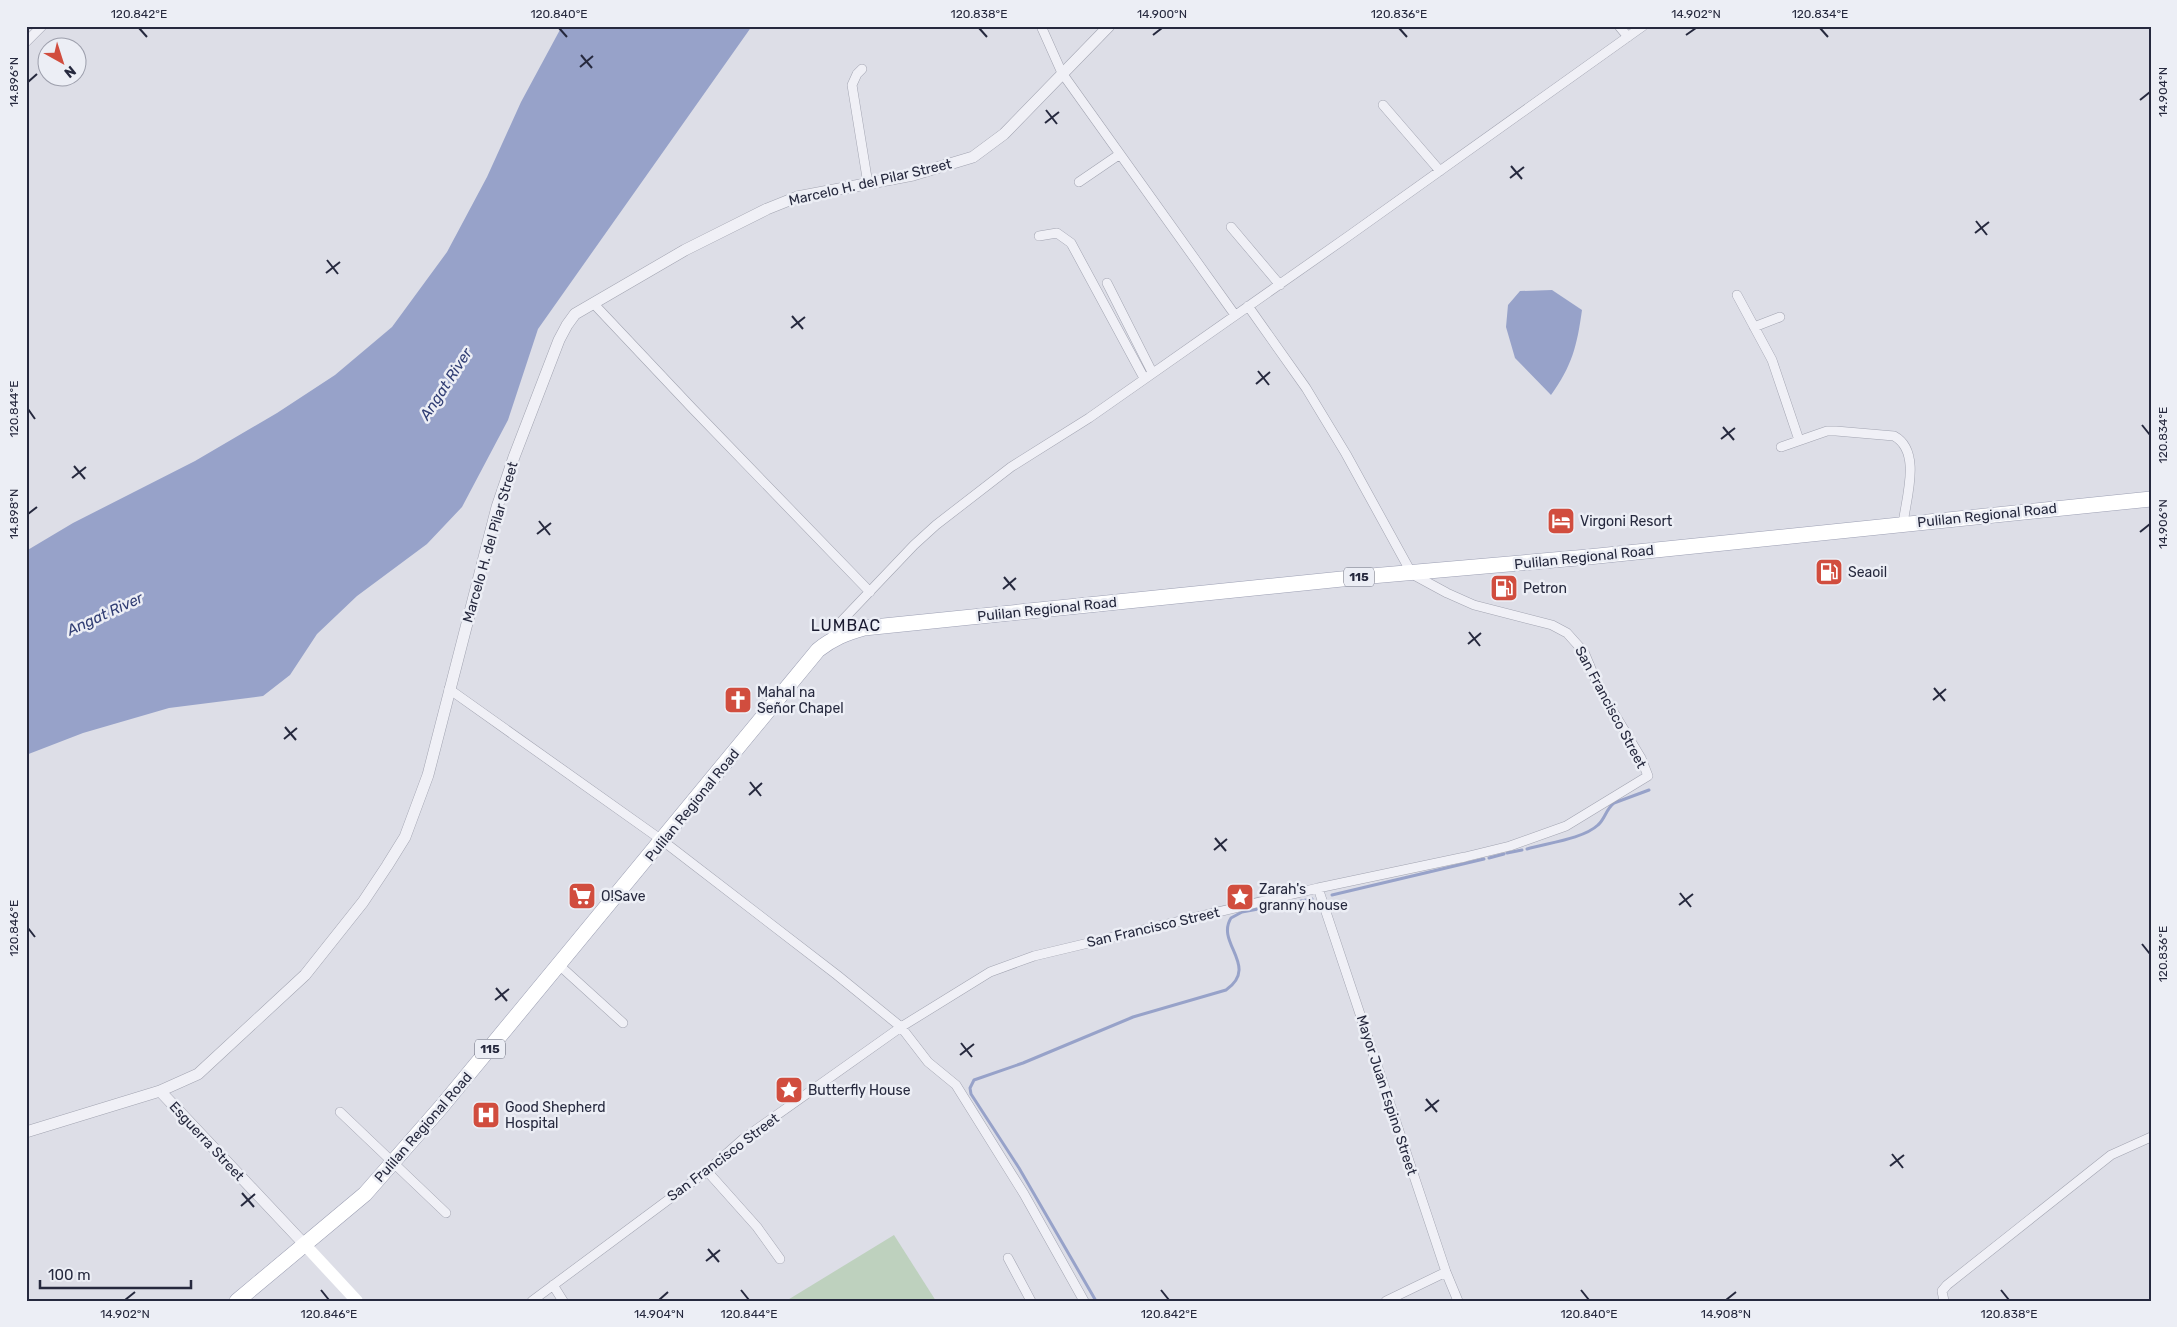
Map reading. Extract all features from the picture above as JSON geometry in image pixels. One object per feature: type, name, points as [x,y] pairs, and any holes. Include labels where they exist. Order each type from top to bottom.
[{"type":"main road","name":"Pulilan Regional Road","points":[[237,1301],[306,1246],[365,1194],[393,1163],[663,841],[818,650],[831,640],[864,628],[2151,499]]},
{"type":"main road","name":"Esguerra Street","points":[[306,1246],[357,1301]]},
{"type":"street","points":[[26,42],[42,26]]},
{"type":"street","points":[[1041,26],[1062,73],[1235,315]]},
{"type":"street","name":"Marcelo H. del Pilar Street","points":[[26,1132],[160,1091],[198,1074],[249,1029],[305,975],[363,902],[405,837],[428,774],[481,576],[497,508],[514,457],[559,340],[576,314],[685,250],[767,209],[797,197],[913,175],[973,157],[1004,134],[1110,26]]},
{"type":"street","points":[[1619,26],[1628,37]]},
{"type":"street","points":[[831,640],[835,628],[936,525],[1011,467],[1089,418],[1152,372],[1280,285],[1643,26]]},
{"type":"street","points":[[862,68],[856,74],[852,84],[868,184]]},
{"type":"street","points":[[1382,105],[1440,171]]},
{"type":"street","points":[[1079,182],[1120,154]]},
{"type":"street","points":[[1231,227],[1280,285]]},
{"type":"street","points":[[1039,236],[1057,233],[1071,243],[1144,378]]},
{"type":"street","points":[[1107,283],[1152,372]]},
{"type":"street","points":[[1738,295],[1779,376],[1788,410],[1799,440]]},
{"type":"street","points":[[594,303],[692,408],[870,592]]},
{"type":"street","points":[[1248,306],[1306,388],[1346,454],[1412,574]]},
{"type":"street","points":[[1754,327],[1780,317]]},
{"type":"street","points":[[1781,447],[1827,431],[1836,430],[1894,436],[1902,440],[1910,455],[1911,466],[1903,524]]},
{"type":"street","name":"San Francisco Street","points":[[532,1301],[707,1171],[743,1139],[902,1027],[990,972],[1034,956],[1318,888],[1510,846],[1566,826],[1648,776],[1641,758],[1600,688],[1584,652],[1567,633],[1552,625],[1474,605],[1412,574]]},
{"type":"street","points":[[450,689],[663,841],[902,1027],[928,1062],[956,1085],[1024,1194],[1084,1301]]},
{"type":"street","name":"Mayor Juan Espino Street","points":[[1318,888],[1446,1272],[1458,1301]]},
{"type":"street","points":[[559,965],[623,1023]]},
{"type":"street","name":"Esguerra Street","points":[[160,1091],[306,1246]]},
{"type":"street","points":[[340,1112],[446,1214]]},
{"type":"street","points":[[1944,1301],[1942,1291],[1947,1285],[2111,1155],[2151,1137]]},
{"type":"street","points":[[707,1171],[757,1227],[780,1259]]},
{"type":"street","points":[[1008,1258],[1031,1301]]},
{"type":"street","points":[[1386,1301],[1446,1272]]},
{"type":"street","points":[[553,1284],[563,1301]]},
{"type":"green space","points":[[894,1235],[936,1301],[786,1301]]},
{"type":"water","name":"Angat River","points":[[562,26],[752,26],[538,329],[508,420],[462,507],[427,544],[357,596],[317,634],[290,675],[263,696],[169,708],[83,733],[26,755],[26,551],[73,523],[195,461],[277,413],[335,375],[392,327],[447,252],[487,177],[521,102]]},
{"type":"water","points":[[1552,290],[1582,310],[1578,334],[1569,365],[1551,395],[1515,358],[1506,327],[1508,305],[1520,291]]},
{"type":"waterway","points":[[1527,849],[1583,834],[1598,825],[1614,803],[1649,790]]},
{"type":"waterway","points":[[1507,853],[1522,850]]},
{"type":"waterway","points":[[1489,858],[1504,854]]},
{"type":"waterway","points":[[1332,895],[1484,859]]},
{"type":"waterway","points":[[1096,1301],[1019,1168],[971,1094],[970,1088],[974,1080],[1023,1063],[1133,1017],[1226,990],[1235,981],[1239,972],[1238,963],[1228,936],[1231,918],[1242,912],[1312,899]]},
{"type":"place","name":"Virgoni Resort","points":[[1561,521]]},
{"type":"place","name":"Seaoil","points":[[1829,572]]},
{"type":"place","name":"Petron","points":[[1504,588]]},
{"type":"place","name":"Mahal na Señor Chapel","points":[[738,700]]},
{"type":"place","name":"O!Save","points":[[582,896]]},
{"type":"place","name":"Zarah's granny house","points":[[1240,897]]},
{"type":"place","name":"Butterfly House","points":[[789,1090]]},
{"type":"place","name":"Good Shepherd Hospital","points":[[486,1115]]},
{"type":"district","name":"LUMBAC","points":[[846,625]]}]
